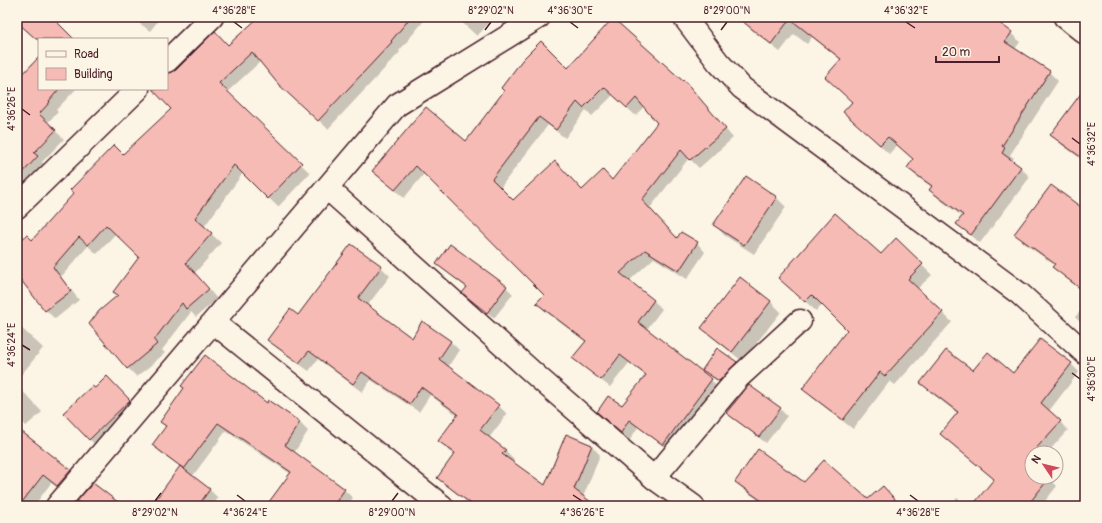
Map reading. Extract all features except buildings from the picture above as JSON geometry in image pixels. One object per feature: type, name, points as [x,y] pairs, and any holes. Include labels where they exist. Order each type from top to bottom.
[{"type":"street","points":[[168,60],[212,17]]},
{"type":"street","points":[[57,506],[397,106],[539,17]]},
{"type":"street","points":[[684,17],[718,62],[742,88],[1020,294],[1085,353]]},
{"type":"street","points":[[1065,17],[1085,33]]},
{"type":"street","points":[[17,207],[137,90]]},
{"type":"street","points":[[327,188],[483,328],[654,478],[693,506]]},
{"type":"street","points":[[654,478],[739,377],[800,321]]},
{"type":"street","points":[[213,322],[442,506]]}]
